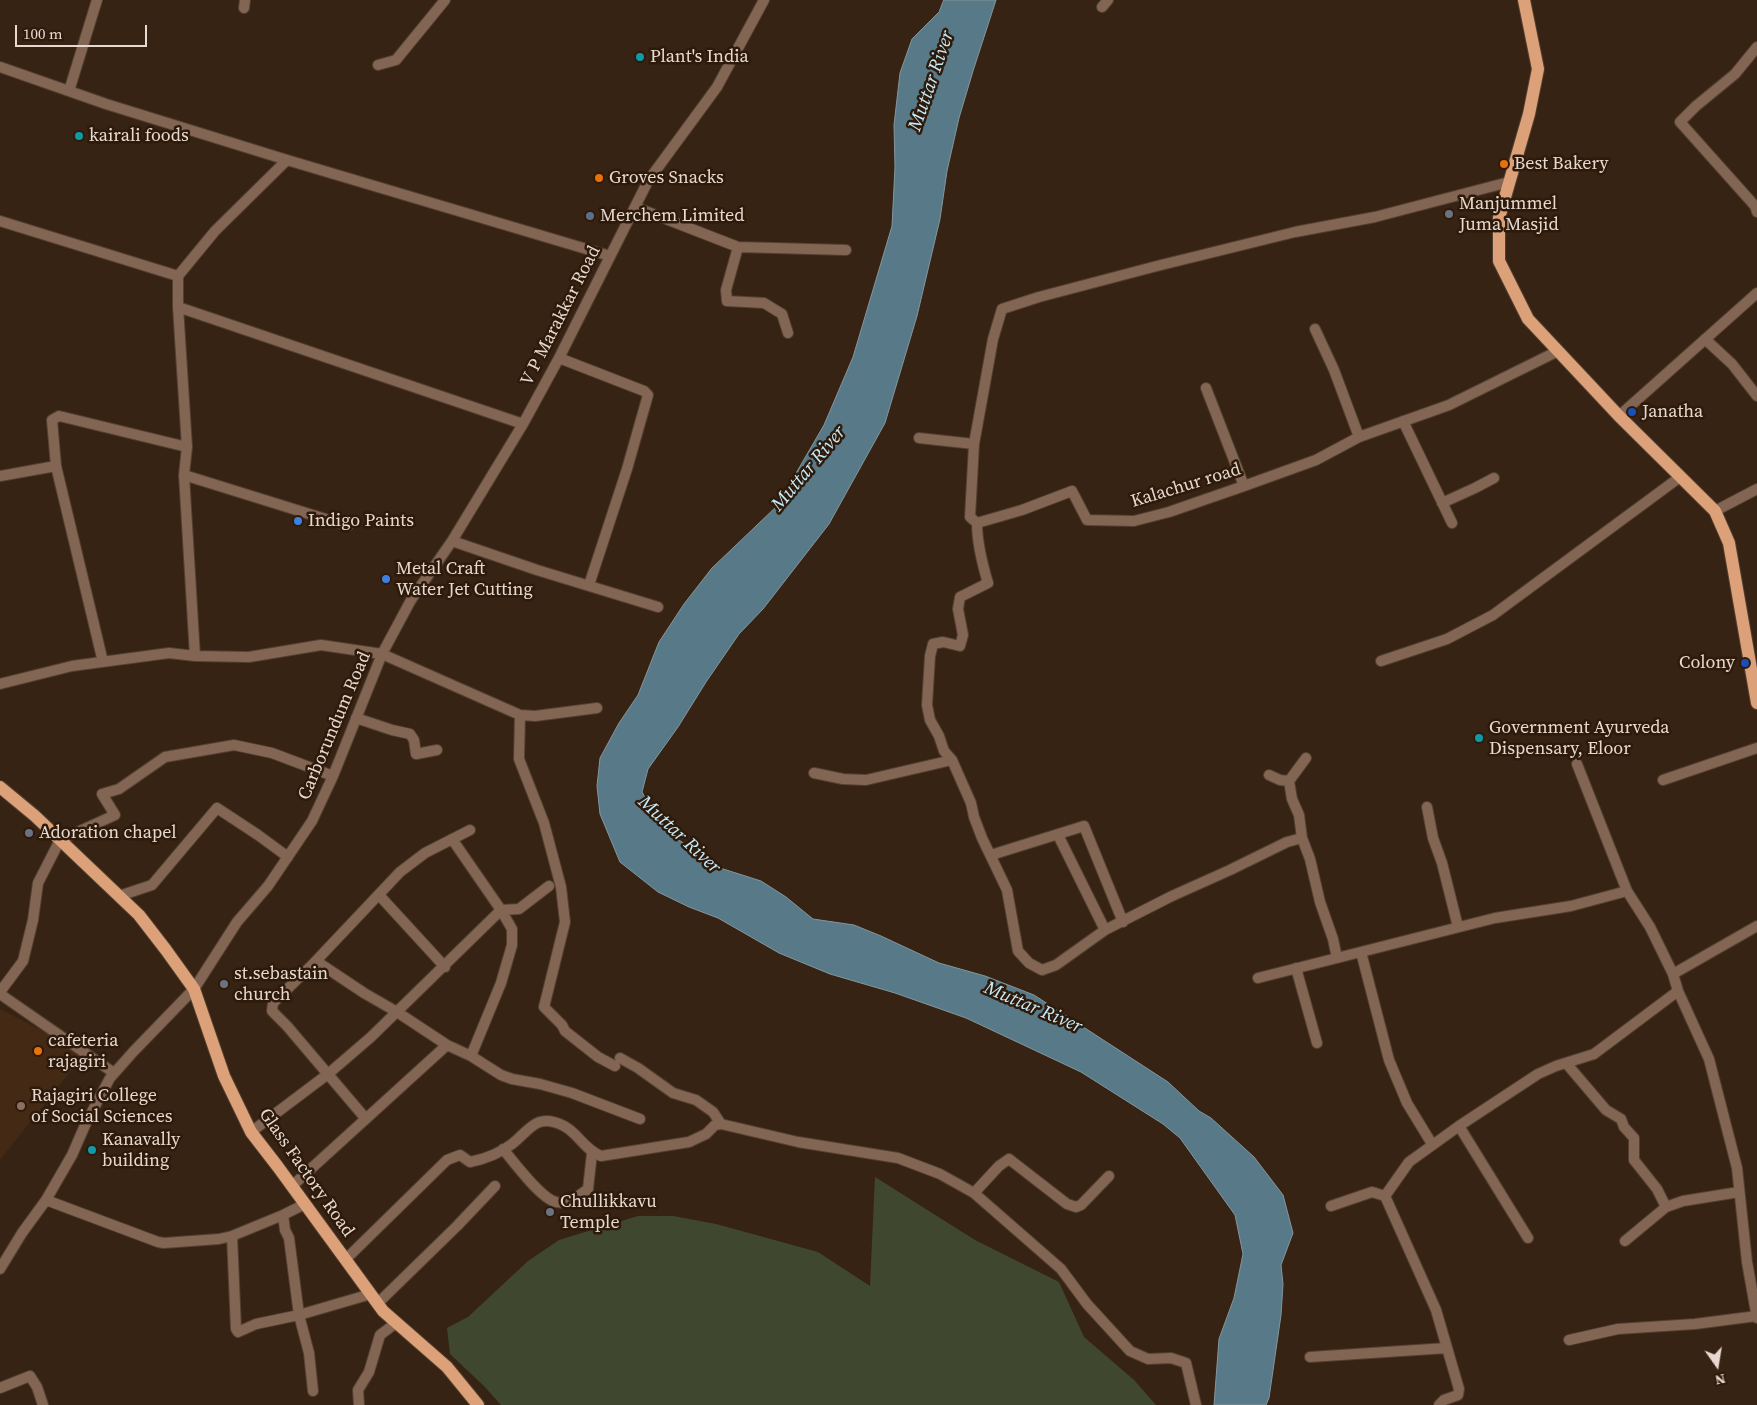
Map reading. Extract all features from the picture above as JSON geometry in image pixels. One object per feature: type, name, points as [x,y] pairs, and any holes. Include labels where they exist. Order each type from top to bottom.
[{"type":"main road","points":[[1524,0],[1538,69],[1529,114],[1499,218],[1499,261],[1528,319],[1620,416],[1715,511],[1729,543],[1753,657],[1757,703]]},
{"type":"main road","name":"Glass Factory Road","points":[[0,787],[35,816],[139,915],[194,989],[224,1076],[251,1132],[306,1204],[383,1311],[447,1367],[478,1405]]},
{"type":"street","points":[[69,91],[97,0]]},
{"type":"street","points":[[378,65],[396,60],[445,0]]},
{"type":"street","name":"V P Marakkar Road","points":[[496,468],[523,424],[559,358],[648,181],[716,87],[764,0]]},
{"type":"street","points":[[1757,47],[1735,74],[1696,106],[1680,122],[1755,206],[1757,212]]},
{"type":"street","points":[[0,68],[287,160],[610,256]]},
{"type":"street","points":[[195,656],[184,476],[187,447],[178,307],[178,276],[215,232],[287,160]]},
{"type":"street","points":[[1302,838],[1288,842],[1172,896],[1105,930],[1056,965],[1042,970],[1029,963],[1018,951],[1007,890],[982,838],[971,803],[952,760],[944,751],[939,736],[930,720],[927,704],[933,644],[943,642],[960,646],[963,634],[958,609],[960,597],[988,583],[977,536],[977,523],[970,517],[974,444],[994,339],[1002,309],[1039,297],[1238,245],[1375,217],[1509,182]]},
{"type":"street","points":[[635,207],[738,247],[846,250]]},
{"type":"street","points":[[0,221],[178,276]]},
{"type":"street","points":[[738,247],[726,290],[727,301],[764,303],[782,314],[788,333]]},
{"type":"street","points":[[1620,416],[1757,293]]},
{"type":"street","points":[[178,307],[523,424]]},
{"type":"street","points":[[1315,329],[1334,370],[1359,438]]},
{"type":"street","points":[[1705,339],[1732,364],[1757,396]]},
{"type":"street","name":"Kalachur road","points":[[977,523],[1022,510],[1072,491],[1086,520],[1134,521],[1169,512],[1316,460],[1359,438],[1449,405],[1558,351]]},
{"type":"street","points":[[559,358],[644,391],[648,395],[627,470],[589,585]]},
{"type":"street","points":[[1206,388],[1244,486]]},
{"type":"street","points":[[103,662],[56,466],[52,420],[59,416],[187,447]]},
{"type":"street","points":[[1404,421],[1452,523]]},
{"type":"street","points":[[920,438],[974,444]]},
{"type":"street","points":[[0,476],[56,466]]},
{"type":"street","name":"Carborundum Road","points":[[0,1269],[22,1233],[46,1200],[72,1155],[86,1123],[114,1073],[194,989],[237,922],[268,886],[312,821],[333,776],[382,654],[411,600],[452,541],[496,468]]},
{"type":"street","points":[[184,476],[348,526]]},
{"type":"street","points":[[1381,661],[1447,639],[1493,615],[1680,476]]},
{"type":"street","points":[[1442,503],[1494,478]]},
{"type":"street","points":[[1715,511],[1757,489]]},
{"type":"street","points":[[452,541],[658,608]]},
{"type":"street","points":[[0,684],[72,666],[169,653],[195,656],[249,657],[322,646],[382,654],[520,715],[535,716],[596,708]]},
{"type":"street","points":[[520,715],[519,759],[544,823],[561,887],[565,922],[544,1007],[562,1025],[565,1031],[598,1057],[638,1068],[673,1093],[696,1100],[713,1112],[722,1124]]},
{"type":"street","points":[[356,718],[410,734],[414,740],[416,754],[436,750]]},
{"type":"street","points":[[114,1073],[0,993],[24,961],[33,920],[38,883],[60,840],[115,815],[102,794],[119,789],[165,757],[234,745],[272,753],[333,776]]},
{"type":"street","points":[[1663,780],[1757,748]]},
{"type":"street","points":[[1306,758],[1289,782],[1292,798],[1299,815],[1302,838],[1310,859],[1320,902],[1334,940],[1337,958]]},
{"type":"street","points":[[814,773],[843,779],[866,780],[952,760]]},
{"type":"street","points":[[1569,1340],[1618,1329],[1695,1324],[1757,1317],[1747,1262],[1737,1168],[1710,1059],[1650,927],[1627,891],[1577,764]]},
{"type":"street","points":[[1269,775],[1289,782]]},
{"type":"street","points":[[1427,807],[1433,838],[1442,863],[1458,927]]},
{"type":"street","points":[[119,896],[152,885],[217,808],[288,857]]},
{"type":"street","points":[[991,855],[1050,835],[1058,835],[1084,826],[1123,922]]},
{"type":"street","points":[[366,1119],[272,1011],[274,1003],[400,872],[425,853],[470,830]]},
{"type":"street","points":[[1058,835],[1105,930]]},
{"type":"street","points":[[452,839],[512,929],[512,945],[501,983],[472,1056]]},
{"type":"street","points":[[251,1132],[328,1074],[371,1037],[445,967],[501,910],[519,909],[549,886]]},
{"type":"street","points":[[1258,978],[1494,918],[1571,906],[1627,891]]},
{"type":"street","points":[[378,895],[445,967]]},
{"type":"street","points":[[1672,974],[1757,926]]},
{"type":"street","points":[[1361,952],[1389,1060],[1407,1103],[1432,1144]]},
{"type":"street","points":[[316,961],[447,1045],[472,1056],[501,1074],[512,1079],[572,1093],[640,1119]]},
{"type":"street","points":[[1296,968],[1317,1043]]},
{"type":"street","points":[[1385,1196],[1409,1162],[1432,1144],[1538,1074],[1594,1054],[1678,991]]},
{"type":"street","points":[[292,1186],[447,1045]]},
{"type":"street","points":[[1566,1063],[1606,1110],[1621,1119],[1624,1127],[1634,1138],[1634,1160],[1657,1188],[1666,1207]]},
{"type":"street","points":[[346,1259],[447,1160],[460,1155],[470,1162],[484,1159],[512,1144],[525,1131],[536,1124],[547,1120],[564,1125],[592,1152],[601,1156],[689,1142],[706,1134],[715,1125],[722,1124],[798,1142],[898,1158],[940,1174],[974,1194],[1061,1268],[1087,1304],[1130,1351],[1148,1359],[1170,1358],[1186,1363],[1196,1405]]},
{"type":"street","points":[[1459,1126],[1528,1238]]},
{"type":"street","points":[[503,1149],[538,1190],[556,1202],[566,1202],[588,1189],[592,1152]]},
{"type":"street","points":[[974,1194],[999,1166],[1009,1159],[1067,1204],[1076,1207],[1081,1205],[1109,1176]]},
{"type":"street","points":[[232,1236],[236,1329],[238,1332],[256,1324],[374,1299],[457,1226],[495,1186]]},
{"type":"street","points":[[1331,1206],[1372,1192],[1385,1196],[1436,1310],[1459,1389],[1458,1395],[1444,1400],[1439,1405]]},
{"type":"street","points":[[1625,1241],[1666,1207],[1682,1201],[1739,1192]]},
{"type":"street","points":[[46,1200],[158,1242],[219,1239],[232,1236],[306,1204]]},
{"type":"street","points":[[283,1215],[285,1230],[289,1238],[299,1315],[309,1353],[312,1392]]},
{"type":"street","points":[[358,1405],[358,1390],[369,1372],[380,1335],[396,1323]]},
{"type":"street","points":[[1310,1357],[1447,1348]]},
{"type":"street","points":[[0,1388],[30,1376],[37,1387],[44,1405]]},
{"type":"shaded area","name":"Rajagiri College of Social Sciences","points":[[0,1009],[85,1053],[0,1160]]},
{"type":"green space","points":[[875,1177],[975,1240],[1059,1282],[1084,1337],[1134,1380],[1156,1405],[501,1405],[450,1354],[447,1328],[468,1317],[528,1261],[559,1240],[638,1216],[673,1216],[716,1224],[818,1252],[870,1286]]},
{"type":"water","name":"Muttar River","points":[[944,0],[996,0],[959,118],[947,171],[940,219],[917,316],[885,423],[829,524],[763,609],[739,634],[648,769],[642,792],[656,817],[679,840],[717,867],[761,881],[786,897],[813,919],[854,925],[939,963],[985,976],[1034,995],[1168,1082],[1254,1157],[1283,1195],[1293,1233],[1281,1265],[1283,1284],[1281,1315],[1269,1398],[1266,1405],[1214,1405],[1219,1339],[1234,1298],[1243,1254],[1235,1215],[1180,1138],[1163,1124],[1081,1072],[966,1018],[895,993],[830,974],[779,953],[718,918],[658,892],[620,862],[600,814],[597,786],[600,758],[619,723],[638,695],[659,642],[684,604],[712,568],[777,506],[824,425],[853,357],[892,226],[895,167],[894,125],[900,73],[912,39],[939,12]]},
{"type":"place","name":"Plant's India","points":[[640,57]]},
{"type":"place","name":"kairali foods","points":[[79,136]]},
{"type":"place","name":"Best Bakery","points":[[1504,164]]},
{"type":"place","name":"Groves Snacks","points":[[599,178]]},
{"type":"place","name":"Manjummel Juma Masjid","points":[[1449,214]]},
{"type":"place","name":"Merchem Limited","points":[[590,216]]},
{"type":"place","name":"Janatha","points":[[1632,412]]},
{"type":"place","name":"Indigo Paints","points":[[298,521]]},
{"type":"place","name":"Metal Craft Water Jet Cutting","points":[[386,579]]},
{"type":"place","name":"Colony","points":[[1745,663]]},
{"type":"place","name":"Government Ayurveda Dispensary, Eloor","points":[[1479,738]]},
{"type":"place","name":"Adoration chapel","points":[[29,833]]},
{"type":"place","name":"st.sebastain church","points":[[224,984]]},
{"type":"place","name":"cafeteria rajagiri","points":[[38,1051]]},
{"type":"place","name":"Rajagiri College of Social Sciences","points":[[21,1106]]},
{"type":"place","name":"Kanavally building","points":[[92,1150]]},
{"type":"place","name":"Chullikkavu Temple","points":[[550,1212]]}]
